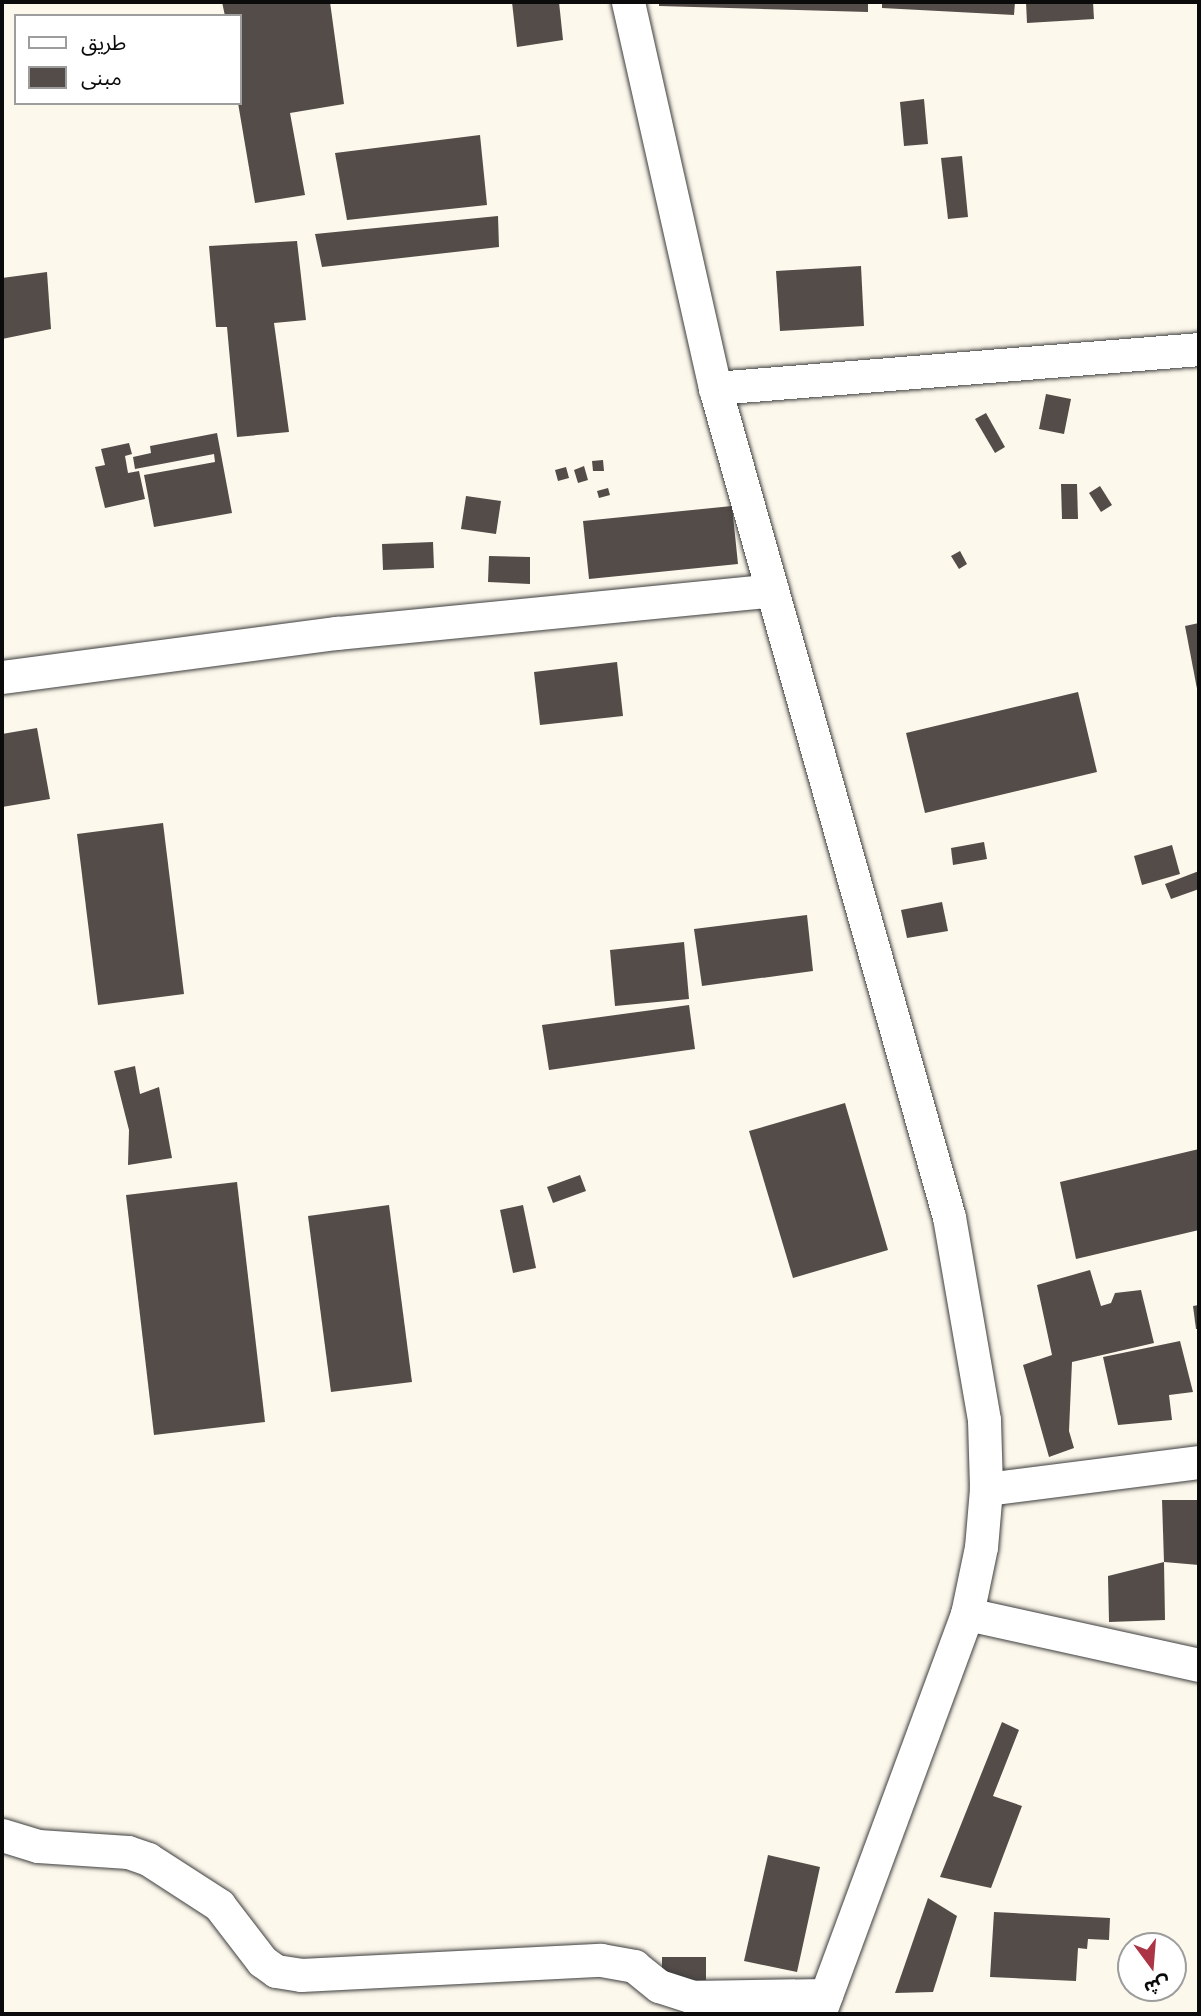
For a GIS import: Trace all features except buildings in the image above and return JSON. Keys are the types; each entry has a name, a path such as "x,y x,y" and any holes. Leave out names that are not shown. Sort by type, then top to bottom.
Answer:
{"street":[{"path":"2,1835 38,1846 128,1852 148,1859 219,1905 262,1961 276,1971 301,1975 601,1960 634,1966 666,1990 692,1997 822,2005 967,1614 981,1547 986,1489 977,1364 948,1217 715,388 628,2"},
{"path":"715,388 1199,349"},
{"path":"2,677 337,634 772,590"},
{"path":"986,1489 1199,1462"},
{"path":"967,1614 1199,1665"}]}
